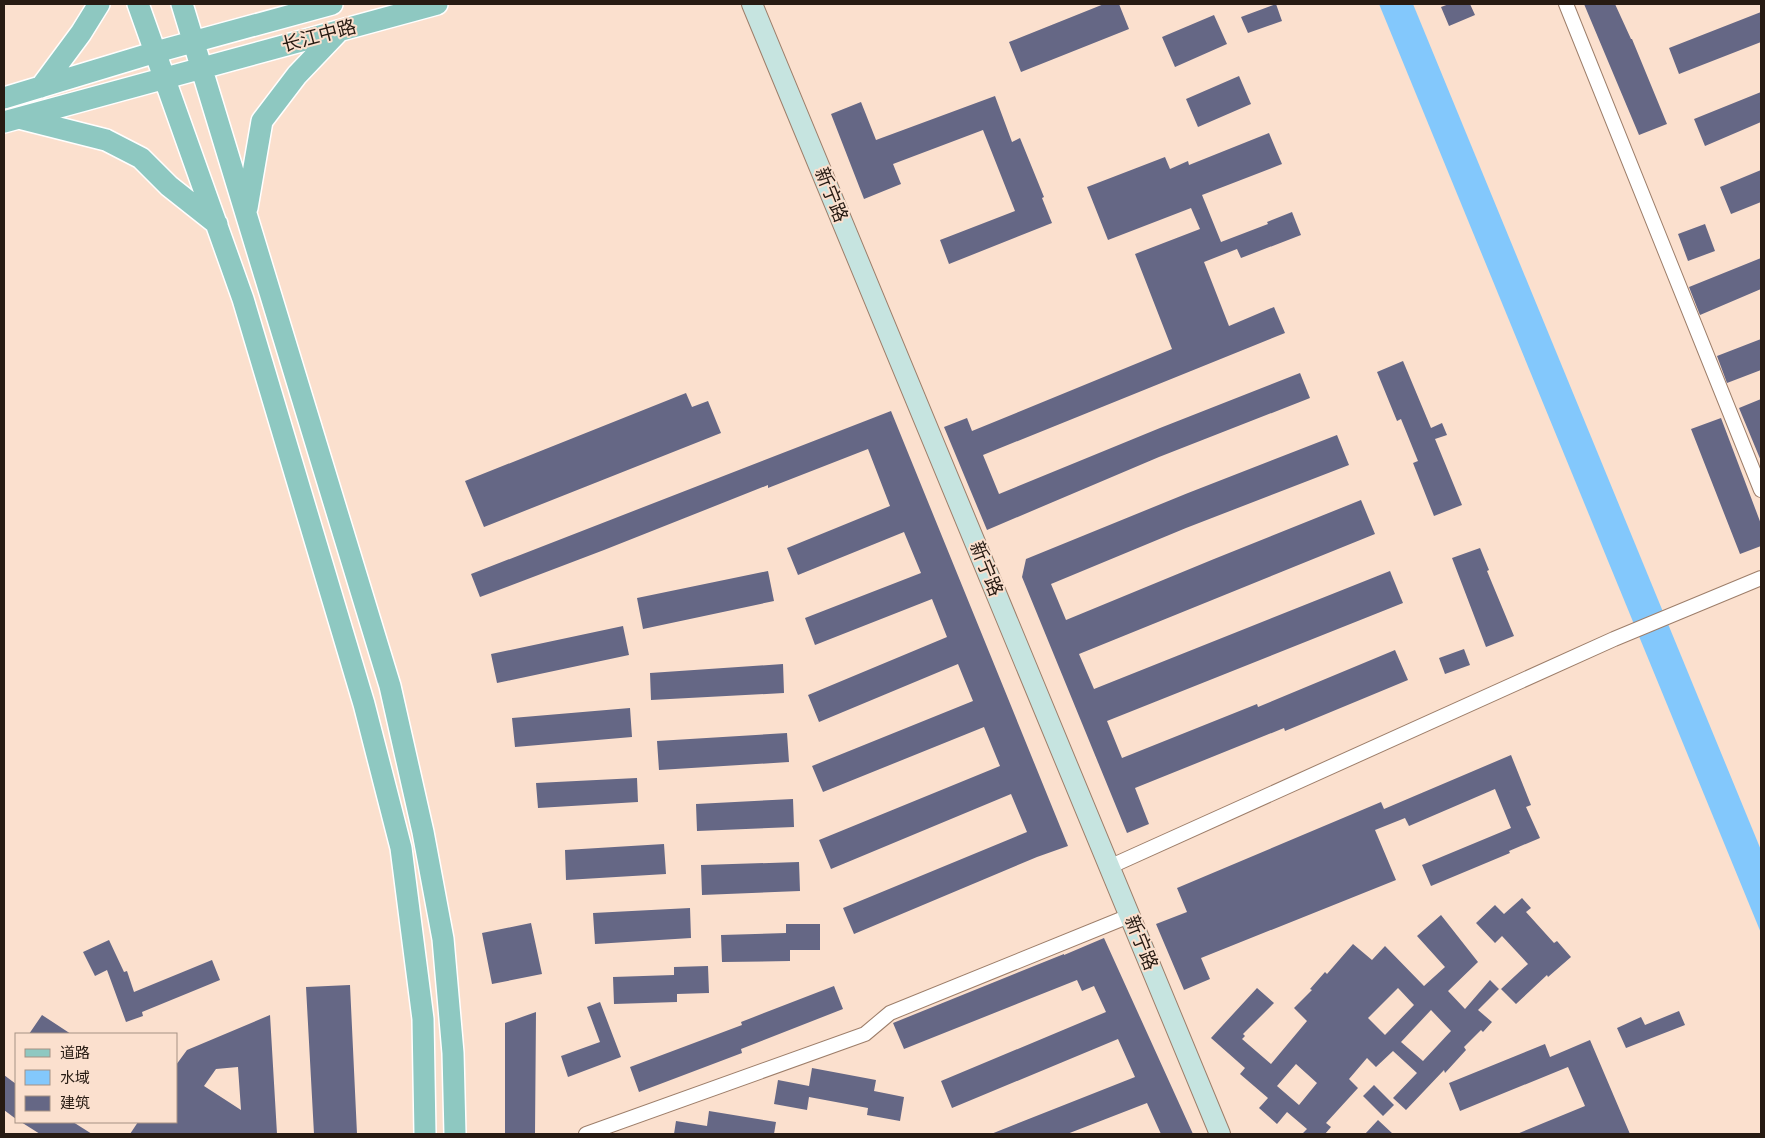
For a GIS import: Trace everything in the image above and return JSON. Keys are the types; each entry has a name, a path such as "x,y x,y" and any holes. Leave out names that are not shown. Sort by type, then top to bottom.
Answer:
{"main road":[{"path":"41,87 81,33 99,4"},
{"path":"138,4 244,299 364,704 401,848 423,1019 425,1134"},
{"path":"182,4 390,686 443,939 453,1053 455,1134"},
{"name":"长江中路","path":"4,98 325,4"},
{"name":"长江中路","path":"11,120 437,4"},
{"path":"246,214 262,121 297,75 339,30"},
{"path":"11,120 106,140 141,158 169,186 217,224"}],"street":[{"name":"新宁路","path":"752,4 1220,1134"},
{"path":"1566,4 1761,490"},
{"path":"1109,867 1614,639 1761,578"},
{"path":"586,1134 865,1034 890,1013 1129,916"}],"water":[{"path":"1379,4 1413,4 1761,850 1761,933"}],"building":[{"path":"1104,4 1119,4 1129,29 1021,72 1009,42"},
{"path":"1276,4 1282,21 1248,33 1241,17"},
{"path":"1449,4 1470,4 1475,15 1449,26 1441,7"},
{"path":"1584,4 1615,4 1632,39 1667,124 1639,135"},
{"path":"1761,12 1761,42 1679,74 1669,48"},
{"path":"1214,15 1227,44 1175,67 1162,37"},
{"path":"1239,76 1251,104 1198,127 1186,99"},
{"path":"1761,92 1761,122 1705,146 1694,119"},
{"path":"995,96 1012,142 1020,138 1044,197 1042,198 1052,223 949,264 940,240 1015,211 983,130 893,164 901,184 864,199 831,114 861,102 876,140"},
{"path":"1269,133 1282,164 1202,195 1221,242 1268,224 1267,222 1292,212 1301,235 1241,258 1237,249 1204,262 1229,326 1274,307 1285,333 983,455 999,494 1300,373 1310,398 1159,457 987,530 944,427 967,418 972,431 1172,349 1135,254 1200,229 1191,208 1108,240 1087,187 1165,157 1170,169 1188,161 1189,165"},
{"path":"1761,170 1761,202 1731,214 1720,187"},
{"path":"1705,224 1715,251 1688,261 1678,234"},
{"path":"1761,258 1761,289 1700,315 1689,287"},
{"path":"1761,339 1761,370 1727,383 1717,356"},
{"path":"1403,361 1431,428 1442,423 1447,435 1435,439 1462,505 1434,516 1413,463 1418,461 1401,419 1397,421 1377,372"},
{"path":"686,393 692,407 708,401 721,433 484,527 465,481"},
{"path":"1761,399 1761,461 1739,408"},
{"path":"891,411 1068,846 1037,857 854,934 843,908 1027,832 1011,794 831,869 819,840 1000,766 984,727 823,792 812,766 973,701 958,664 819,722 808,695 947,637 932,599 815,645 805,618 921,573 904,532 798,575 787,548 890,506 868,449 768,488 768,485 480,597 471,574"},
{"path":"1721,418 1761,524 1761,546 1740,554 1691,429"},
{"path":"1337,435 1349,465 1186,528 1051,584 1066,620 1361,500 1375,534 1079,654 1094,689 1390,571 1403,603 1107,721 1122,758 1257,704 1258,707 1395,650 1408,680 1285,731 1284,728 1135,788 1149,824 1127,833 1022,577 1026,559"},
{"path":"1480,548 1489,570 1487,571 1514,636 1486,647 1452,558"},
{"path":"768,571 774,601 643,629 637,598"},
{"path":"623,626 629,655 497,683 491,654"},
{"path":"1464,649 1470,665 1445,674 1439,658"},
{"path":"783,664 784,693 651,700 650,673"},
{"path":"630,708 632,737 515,747 512,718"},
{"path":"787,733 789,762 659,770 657,741"},
{"path":"1511,755 1531,805 1526,807 1540,838 1509,851 1510,853 1431,886 1422,865 1511,828 1495,789 1409,826 1405,818 1375,830 1396,880 1201,958 1210,979 1184,990 1156,924 1187,912 1177,888 1381,802 1384,809"},
{"path":"637,778 638,802 538,808 536,783"},
{"path":"793,799 794,827 697,831 696,804"},
{"path":"664,844 666,874 566,880 565,850"},
{"path":"799,862 800,891 702,895 701,865"},
{"path":"1522,898 1531,908 1526,912 1554,943 1557,941 1571,957 1548,977 1547,975 1516,1004 1501,989 1528,964 1502,936 1495,943 1476,923 1495,905 1504,914"},
{"path":"690,908 691,938 595,944 593,913"},
{"path":"1441,915 1478,962 1448,991 1465,1009 1490,980 1499,989 1478,1010 1492,1022 1464,1047 1466,1050 1445,1073 1444,1070 1406,1110 1393,1098 1417,1073 1393,1051 1376,1067 1367,1058 1349,1079 1358,1088 1326,1123 1331,1127 1325,1134 1302,1134 1307,1129 1287,1112 1277,1124 1259,1108 1268,1098 1240,1074 1245,1068 1211,1038 1257,988 1274,1003 1243,1034 1245,1036 1242,1039 1271,1064 1307,1021 1294,1008 1312,990 1310,989 1325,972 1327,974 1353,944 1372,960 1385,946 1424,986 1445,967 1417,936","holes":["1398,988 1414,1005 1385,1035 1368,1018","1431,1010 1451,1031 1423,1061 1401,1042","1296,1064 1317,1083 1299,1105 1277,1086"]},
{"path":"531,923 542,974 492,984 482,933"},
{"path":"786,924 820,924 820,950 790,950 790,961 722,962 721,935 786,933"},
{"path":"1104,938 1193,1134 1161,1134 1147,1103 1067,1134 991,1134 1135,1077 1118,1039 952,1108 941,1081 1106,1012 1094,986 1082,991 1077,980 904,1049 893,1023"},
{"path":"109,940 124,972 127,971 134,992 212,960 220,980 142,1012 143,1016 126,1022 107,970 95,976 83,952"},
{"path":"708,966 709,993 677,994 677,1002 614,1004 613,977 674,975 674,967"},
{"path":"350,985 357,1134 314,1134 306,987"},
{"path":"834,986 843,1009 741,1049 742,1053 639,1092 630,1067 742,1025 741,1022"},
{"path":"600,1002 621,1057 568,1077 561,1056 600,1042 587,1007"},
{"path":"1679,1011 1685,1025 1626,1048 1617,1028 1641,1017 1645,1025"},
{"path":"536,1012 535,1134 505,1134 505,1023"},
{"path":"42,1015 69,1033 30,1033"},
{"path":"270,1015 277,1134 130,1134 137,1123 178,1123 178,1062 187,1050","holes":["238,1067 241,1110 204,1086 216,1069"]},
{"path":"1590,1040 1630,1134 1517,1134 1585,1106 1568,1067 1460,1111 1449,1083 1545,1044 1550,1057"},
{"path":"812,1068 876,1080 874,1091 904,1097 900,1121 867,1115 868,1108 809,1097 807,1110 774,1104 778,1080 809,1086"},
{"path":"4,1075 15,1083 15,1118 4,1110"},
{"path":"1374,1085 1394,1105 1383,1116 1363,1096"},
{"path":"709,1111 776,1122 774,1134 674,1134 676,1121 707,1126"},
{"path":"1378,1120 1393,1134 1365,1134"},
{"path":"23,1123 75,1123 92,1134 40,1134"}]}
